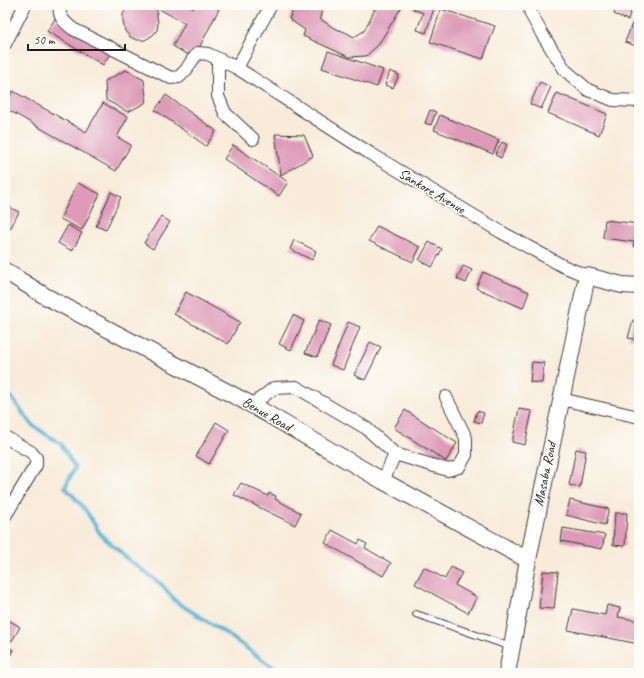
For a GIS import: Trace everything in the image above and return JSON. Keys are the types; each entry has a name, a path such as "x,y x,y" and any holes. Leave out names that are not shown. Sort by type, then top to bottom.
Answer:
{"street":[{"path":"5,44 25,5"},
{"name":"Sankore Avenue","path":"60,5 59,8 62,21 73,29 171,78 179,77 198,53 208,54 237,68 371,154 501,232 563,266 587,276 622,285 639,286"},
{"path":"237,68 271,5"},
{"path":"529,5 531,14 542,34 565,70 588,90 613,100 639,101"},
{"path":"218,59 218,96 225,113 253,139"},
{"name":"Benue Road","path":"5,271 45,296 252,405 383,481 528,560"},
{"name":"Masaba Road","path":"508,673 528,560 587,276"},
{"path":"252,405 274,388 296,387 366,428 395,454 448,470 459,467 466,456 466,438 446,397"},
{"path":"561,400 639,417"},
{"path":"5,437 31,452 36,458 36,465 5,516"},
{"path":"383,481 395,454"}],"lane":[{"path":"416,614 512,648"}],"building":[{"path":"134,5 187,5 193,9 196,5 221,5 197,52 186,54 173,46 185,23 157,8 157,30 153,35 145,40 137,40 130,37 125,31 123,14 128,7"},
{"path":"295,5 327,5 321,13 320,19 334,28 354,37 364,31 375,9 368,5 403,5 378,45 366,56 349,57 303,36 305,30 289,19"},
{"path":"414,5 425,5 434,8 426,33 417,30 423,13 413,9"},
{"path":"617,5 631,10 628,20 614,14"},
{"path":"441,9 495,26 483,59 430,42"},
{"path":"55,19 111,52 103,65 47,31"},
{"path":"632,24 639,27 639,47 625,42"},
{"path":"328,51 383,70 377,87 322,68"},
{"path":"126,70 144,80 146,97 145,103 128,112 106,100 105,81"},
{"path":"390,71 399,75 393,88 385,85"},
{"path":"540,82 551,87 541,109 530,104"},
{"path":"13,91 86,132 103,103 128,117 117,137 131,145 116,171 5,108 5,105"},
{"path":"557,93 607,114 599,135 548,113"},
{"path":"166,95 216,131 206,146 155,110"},
{"path":"430,110 436,112 431,125 425,123"},
{"path":"440,115 499,140 493,154 434,130"},
{"path":"275,134 304,135 313,156 281,175"},
{"path":"502,142 507,145 501,158 495,155"},
{"path":"233,145 288,182 279,196 224,159"},
{"path":"78,183 100,194 82,230 60,219"},
{"path":"111,192 121,197 106,230 96,226"},
{"path":"5,205 19,212 10,229 5,226"},
{"path":"161,216 170,222 153,249 144,243"},
{"path":"605,220 639,224 639,247 633,246 634,242 603,238"},
{"path":"68,225 82,233 72,251 58,243"},
{"path":"377,226 420,247 413,262 369,241"},
{"path":"294,240 316,251 312,260 290,249"},
{"path":"429,242 442,249 432,267 419,260"},
{"path":"463,266 472,270 466,283 457,279"},
{"path":"483,272 529,292 523,308 476,288"},
{"path":"186,292 240,322 228,344 174,314"},
{"path":"293,315 304,321 291,350 279,344"},
{"path":"319,320 331,325 317,357 305,353"},
{"path":"633,320 639,321 639,340 628,338"},
{"path":"348,322 360,327 343,370 331,365"},
{"path":"370,342 381,347 365,380 354,375"},
{"path":"532,362 544,363 542,383 530,382"},
{"path":"519,409 532,411 525,445 512,442"},
{"path":"405,410 457,443 446,461 394,428"},
{"path":"477,411 484,413 481,423 474,421"},
{"path":"216,422 229,430 209,464 196,456"},
{"path":"576,449 586,451 580,487 569,485"},
{"path":"241,483 268,496 269,493 276,496 275,499 301,513 295,525 234,495"},
{"path":"570,500 609,509 605,525 566,515"},
{"path":"615,513 627,513 625,546 613,545"},
{"path":"563,528 605,535 602,549 561,541"},
{"path":"332,530 358,544 360,540 367,544 365,548 391,563 383,576 325,543"},
{"path":"424,567 445,579 451,567 462,573 455,585 477,597 468,613 415,584"},
{"path":"543,571 558,572 554,609 539,608"},
{"path":"607,605 620,608 618,617 639,621 639,644 568,630 573,609 605,615"},
{"path":"5,618 20,627 12,641 5,637"},
{"path":"5,646 13,650 5,665"}],"waterway":[{"path":"5,389 32,425 61,444 75,468 65,487 85,509 101,535 129,560 161,584 175,601 227,634 281,673"}]}
